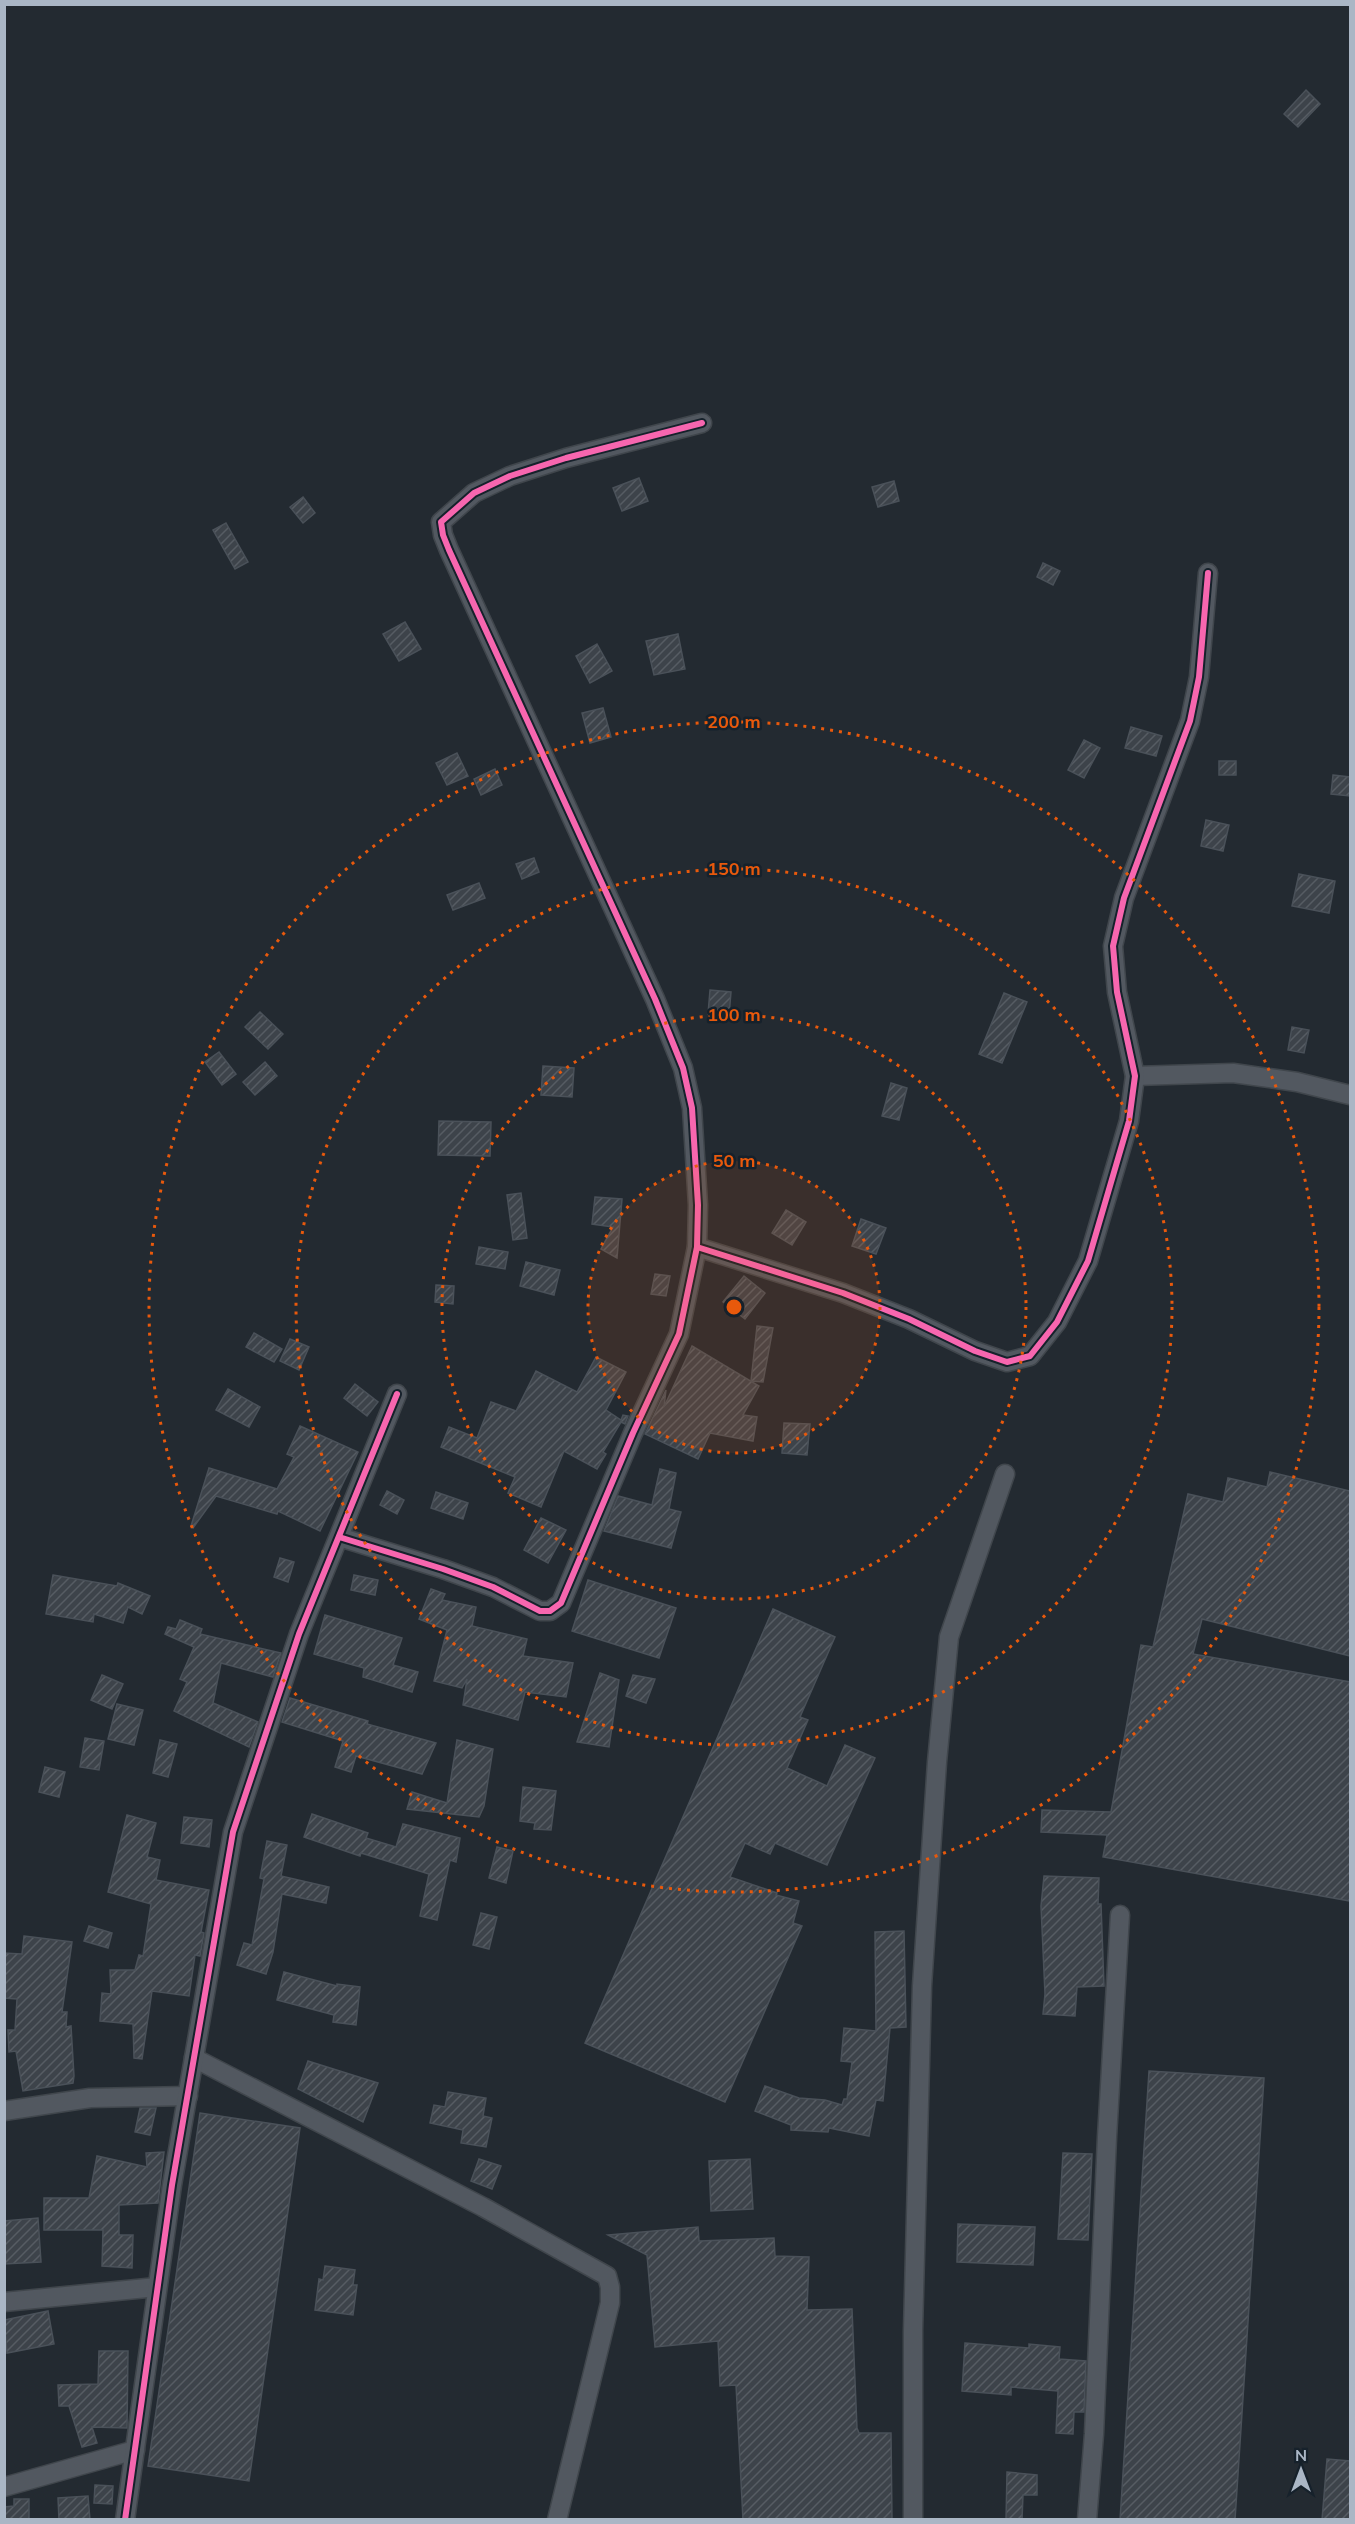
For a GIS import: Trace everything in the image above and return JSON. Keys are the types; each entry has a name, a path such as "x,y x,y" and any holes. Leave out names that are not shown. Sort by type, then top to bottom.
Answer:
{"street":[{"path":"339,1537 443,1569 493,1587 540,1611 550,1611 561,1603 633,1433 679,1334 697,1247 698,1205 692,1108 683,1068 650,988 449,550 441,522 474,493 510,476 566,458 702,423"},
{"path":"697,1247 843,1293 909,1319 975,1351 1007,1362 1030,1356 1057,1322 1088,1261 1129,1121 1135,1076 1118,992 1113,946 1124,898 1191,721 1199,677 1208,573"},
{"path":"1135,1076 1233,1073 1297,1082 1350,1095"},
{"path":"125,2520 172,2185 233,1832 299,1634 397,1394"},
{"path":"913,2520 913,2331 922,1986 937,1762 949,1637 1005,1474"},
{"path":"1086,2520 1094,2434 1107,2137 1120,1915"},
{"path":"194,2058 472,2202 607,2276 610,2303 563,2486 557,2520"},
{"path":"4,2111 90,2098 188,2096"},
{"path":"4,2302 157,2287"},
{"path":"4,2487 135,2450"}],"building":[{"path":"1306,90 1320,104 1298,127 1284,114"},
{"path":"639,478 648,501 622,511 613,488"},
{"path":"894,481 899,501 878,507 872,487"},
{"path":"303,497 315,513 303,523 290,507"},
{"path":"226,523 248,562 235,569 213,530"},
{"path":"1043,563 1060,571 1053,585 1037,577"},
{"path":"405,622 421,649 399,661 383,634"},
{"path":"678,634 685,669 654,675 646,641"},
{"path":"597,644 612,671 590,683 576,656"},
{"path":"603,708 611,737 590,743 582,713"},
{"path":"1131,727 1162,736 1156,756 1125,748"},
{"path":"1084,740 1100,748 1084,778 1068,770"},
{"path":"457,753 468,776 447,785 436,763"},
{"path":"1219,761 1236,761 1236,775 1219,775"},
{"path":"495,769 502,785 481,795 474,779"},
{"path":"1333,775 1350,777 1350,796 1331,794"},
{"path":"1206,820 1229,825 1223,851 1201,846"},
{"path":"534,858 539,872 522,879 516,864"},
{"path":"1299,874 1335,881 1329,913 1292,906"},
{"path":"479,883 485,898 453,910 447,895"},
{"path":"710,990 731,992 729,1016 708,1014"},
{"path":"1004,993 1027,1002 1002,1063 979,1054"},
{"path":"260,1012 283,1034 268,1049 245,1027"},
{"path":"1292,1027 1309,1030 1304,1053 1288,1050"},
{"path":"219,1052 236,1074 222,1085 205,1062"},
{"path":"265,1062 277,1076 255,1095 243,1082"},
{"path":"543,1066 574,1068 572,1097 541,1095"},
{"path":"891,1083 907,1088 899,1120 882,1116"},
{"path":"439,1121 491,1122 490,1156 438,1155"},
{"path":"521,1193 527,1238 513,1240 507,1195"},
{"path":"595,1197 622,1199 617,1258 601,1249 613,1227 592,1224"},
{"path":"786,1210 806,1222 792,1245 772,1233"},
{"path":"861,1219 886,1228 876,1254 852,1246"},
{"path":"479,1247 508,1252 505,1269 476,1264"},
{"path":"526,1262 560,1270 554,1295 520,1286"},
{"path":"655,1274 670,1276 666,1296 651,1294"},
{"path":"744,1276 765,1293 745,1319 723,1302"},
{"path":"436,1285 454,1286 453,1304 435,1302"},
{"path":"757,1326 773,1328 763,1382 751,1381"},
{"path":"254,1333 282,1349 274,1362 246,1347"},
{"path":"290,1339 309,1347 299,1370 280,1361"},
{"path":"692,1346 759,1386 743,1415 757,1417 753,1441 710,1433 698,1459 645,1434 666,1390 664,1407"},
{"path":"596,1357 626,1372 606,1410 621,1420 623,1415 628,1416 625,1424 621,1422 603,1452 606,1454 597,1469 564,1451 541,1507 508,1493 515,1477 441,1447 449,1427 477,1438 491,1402 516,1411 536,1371 577,1392"},
{"path":"355,1384 378,1402 367,1416 344,1398"},
{"path":"228,1389 260,1407 249,1427 216,1410"},
{"path":"784,1423 810,1424 807,1455 782,1453"},
{"path":"300,1426 358,1452 320,1531 278,1511 277,1514 216,1496 193,1528 191,1526 209,1468 277,1489 294,1457 287,1454"},
{"path":"660,1469 676,1473 669,1509 681,1512 671,1548 604,1531 618,1496 652,1505"},
{"path":"1270,1472 1350,1491 1350,1656 1202,1619 1193,1654 1350,1682 1350,1901 1103,1857 1107,1835 1041,1832 1042,1810 1111,1812 1141,1645 1153,1647 1188,1494 1223,1502 1228,1478 1267,1487"},
{"path":"387,1491 404,1500 397,1514 380,1505"},
{"path":"436,1492 468,1503 463,1519 431,1508"},
{"path":"541,1518 566,1530 548,1563 524,1550"},
{"path":"280,1558 294,1562 288,1582 274,1577"},
{"path":"53,1575 117,1586 118,1583 150,1596 142,1614 128,1607 123,1623 94,1614 93,1622 46,1614"},
{"path":"354,1575 378,1580 375,1595 351,1590"},
{"path":"588,1580 676,1608 659,1658 572,1631"},
{"path":"431,1589 445,1594 442,1600 476,1607 472,1626 527,1639 523,1656 573,1663 566,1697 525,1692 518,1720 463,1705 467,1679 462,1688 434,1681 447,1630 419,1619"},
{"path":"773,1609 835,1637 800,1717 808,1720 787,1768 827,1786 845,1745 875,1758 827,1865 775,1843 770,1854 745,1843 730,1877 777,1893 776,1895 799,1901 793,1923 802,1926 725,2102 585,2043"},
{"path":"325,1615 402,1638 393,1665 418,1672 412,1692 363,1677 364,1668 314,1654"},
{"path":"180,1620 202,1629 200,1634 281,1653 273,1677 221,1663 213,1703 258,1722 249,1747 174,1711 187,1682 180,1679 194,1647 165,1634 168,1627 176,1629"},
{"path":"600,1673 619,1680 609,1747 577,1742"},
{"path":"102,1675 123,1684 112,1709 91,1700"},
{"path":"633,1675 655,1679 646,1703 626,1696"},
{"path":"290,1698 368,1721 367,1724 436,1743 422,1774 356,1756 351,1772 335,1767 343,1741 282,1722"},
{"path":"117,1704 143,1710 134,1745 108,1739"},
{"path":"85,1738 104,1741 99,1770 80,1767"},
{"path":"160,1740 177,1744 168,1777 153,1773"},
{"path":"457,1740 493,1749 484,1806 479,1817 407,1809 412,1792 447,1803"},
{"path":"45,1767 65,1772 59,1797 39,1792"},
{"path":"523,1787 556,1791 551,1830 534,1829 535,1823 520,1821"},
{"path":"312,1814 368,1833 366,1838 396,1847 403,1824 460,1838 456,1862 450,1860 437,1920 420,1916 429,1874 361,1853 360,1856 304,1837"},
{"path":"127,1815 156,1823 147,1857 160,1860 156,1880 209,1890 201,1932 204,1933 200,1956 195,1955 189,1996 152,1991 142,2059 134,2058 133,2024 100,2021 102,1993 111,1994 110,1970 135,1970 139,1955 143,1956 151,1904 108,1892"},
{"path":"184,1817 212,1820 209,1847 181,1843"},
{"path":"267,1841 287,1845 281,1876 329,1887 326,1903 282,1894 273,1952 266,1974 237,1965 244,1943 252,1945 264,1879 260,1878"},
{"path":"497,1847 513,1851 506,1883 489,1878"},
{"path":"1044,1876 1099,1878 1098,1904 1101,1904 1104,1986 1077,1987 1075,2016 1043,2014 1045,1994 1041,1906"},
{"path":"481,1913 497,1917 489,1949 473,1945"},
{"path":"89,1926 112,1933 108,1948 84,1941"},
{"path":"904,1931 906,2027 890,2028 883,2101 876,2100 869,2136 829,2128 828,2132 791,2130 791,2125 755,2111 765,2086 799,2098 825,2100 842,2105 844,2099 847,2099 852,2062 841,2061 844,2028 876,2031 875,1932"},
{"path":"24,1936 72,1942 62,2012 67,2012 66,2027 71,2026 74,2076 73,2083 23,2091 16,2051 9,2052 8,2030 15,2030 17,1999 4,1998 4,1953 22,1954"},
{"path":"284,1972 337,1986 337,1984 360,1987 356,2025 333,2022 334,2015 277,2000"},
{"path":"308,2061 378,2083 363,2122 298,2089"},
{"path":"1149,2071 1264,2078 1235,2520 1120,2520"},
{"path":"448,2092 486,2098 483,2116 492,2118 486,2147 461,2143 463,2130 430,2123 434,2105 445,2107"},
{"path":"140,2108 156,2108 150,2135 135,2132"},
{"path":"200,2113 300,2128 249,2481 148,2466"},
{"path":"164,2152 158,2203 119,2205 119,2235 133,2235 132,2268 102,2266 103,2230 44,2230 44,2198 89,2198 97,2156 147,2167 146,2153"},
{"path":"1063,2153 1092,2154 1088,2240 1058,2239"},
{"path":"479,2159 501,2166 492,2189 471,2181"},
{"path":"750,2159 753,2209 711,2211 709,2161"},
{"path":"38,2218 41,2262 4,2264 4,2221"},
{"path":"958,2224 1035,2227 1033,2265 957,2262"},
{"path":"698,2227 699,2241 774,2238 775,2256 809,2257 807,2310 852,2309 857,2428 859,2433 891,2433 892,2520 743,2520 736,2385 720,2386 718,2341 655,2347 647,2255 608,2235"},
{"path":"325,2266 355,2270 353,2285 357,2285 353,2315 315,2310 319,2279 323,2280"},
{"path":"48,2311 54,2344 7,2353 4,2320"},
{"path":"965,2343 1029,2348 1029,2344 1060,2347 1059,2359 1086,2361 1084,2412 1074,2412 1073,2434 1056,2433 1058,2391 1011,2387 1011,2395 962,2391"},
{"path":"99,2351 128,2351 127,2428 92,2427 97,2443 82,2447 69,2406 59,2406 58,2385 98,2384"},
{"path":"1327,2459 1350,2461 1350,2520 1322,2520"},
{"path":"1007,2472 1037,2475 1037,2495 1023,2495 1022,2520 1006,2520"},
{"path":"95,2485 113,2486 112,2504 94,2503"},
{"path":"88,2496 90,2520 59,2520 58,2498"},
{"path":"14,2499 29,2499 29,2520 4,2520 4,2507 14,2506"}],"cycle path":[{"path":"339,1537 443,1569 493,1587 540,1611 550,1611 561,1603 633,1433 679,1334 697,1247 698,1205 692,1108 683,1068 655,999 449,550 441,522 474,493 510,476 566,458 702,423"},
{"path":"697,1247 843,1293 909,1319 975,1351 1007,1362 1030,1356 1057,1322 1088,1261 1129,1121 1135,1076 1117,992 1113,946 1124,898 1190,721 1199,677 1208,573"},
{"path":"125,2520 172,2185 233,1832 299,1634 397,1394"}]}
